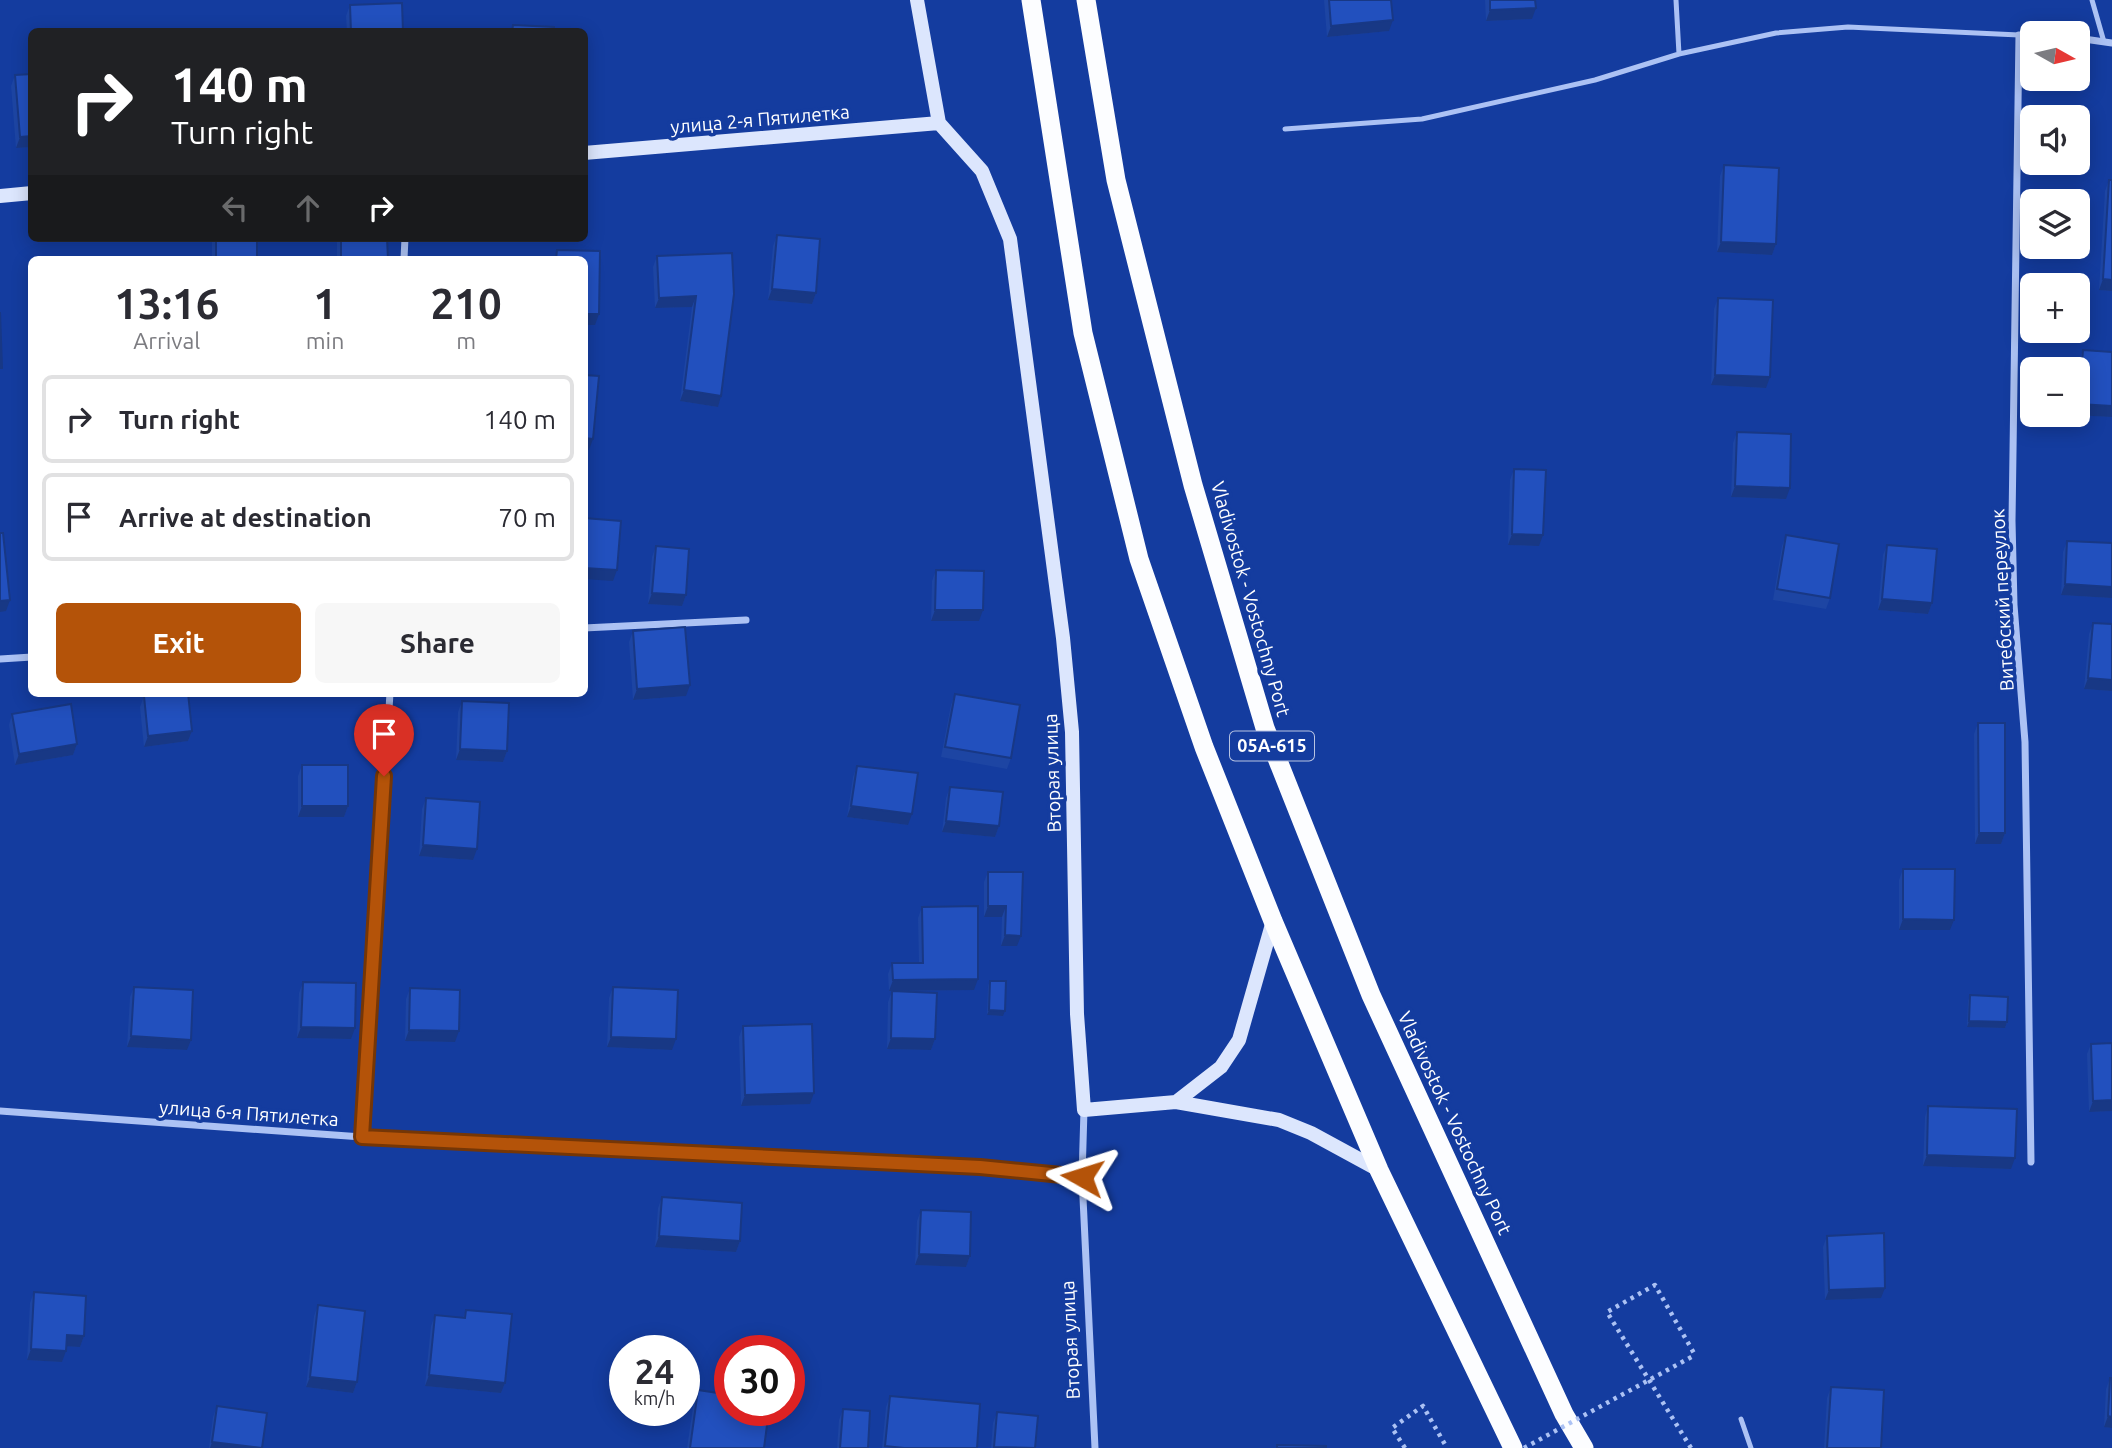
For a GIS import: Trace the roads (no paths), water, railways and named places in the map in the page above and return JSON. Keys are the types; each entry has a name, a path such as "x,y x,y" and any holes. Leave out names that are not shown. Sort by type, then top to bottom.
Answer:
{"highway":[{"name":"05А-615","path":"1031,0 1083,333 1139,559 1205,747 1273,921 1379,1170 1513,1448"},
{"name":"Vladivostok - Vostochny Port","path":"1086,0 1116,180 1193,485 1265,728 1371,995 1564,1414 1584,1448"}],"main road":[{"path":"917,0 939,123"},
{"name":"улица 2-я Пятилетка","path":"588,153 939,123"},
{"name":"Вторая улица","path":"939,123 982,171 1010,239 1063,638 1072,732 1077,1014 1084,1110"},
{"path":"0,196 28,193"},
{"path":"1176,1102 1221,1067 1239,1041 1273,921"},
{"path":"1084,1110 1176,1102 1279,1120 1311,1133 1379,1170"}],"street":[{"name":"Витебский переулок","path":"2019,35 2012,521 2014,606 2024,729 2031,1162"},
{"path":"2090,40 2108,43"},
{"path":"588,628 746,620"},
{"path":"0,659 28,657"},
{"path":"362,1137 390,697"},
{"name":"Вторая улица","path":"1084,1110 1082,1177 1095,1448"},
{"name":"улица 6-я Пятилетка","path":"0,1111 362,1137 980,1167 1082,1177"}],"lane":[{"path":"1676,0 1679,54"},
{"path":"2092,0 2108,43"},
{"path":"1285,129 1422,119 1595,80 1679,54 1776,33 1848,27 1923,33 2019,35"},
{"path":"1741,1419 1751,1448"}]}
